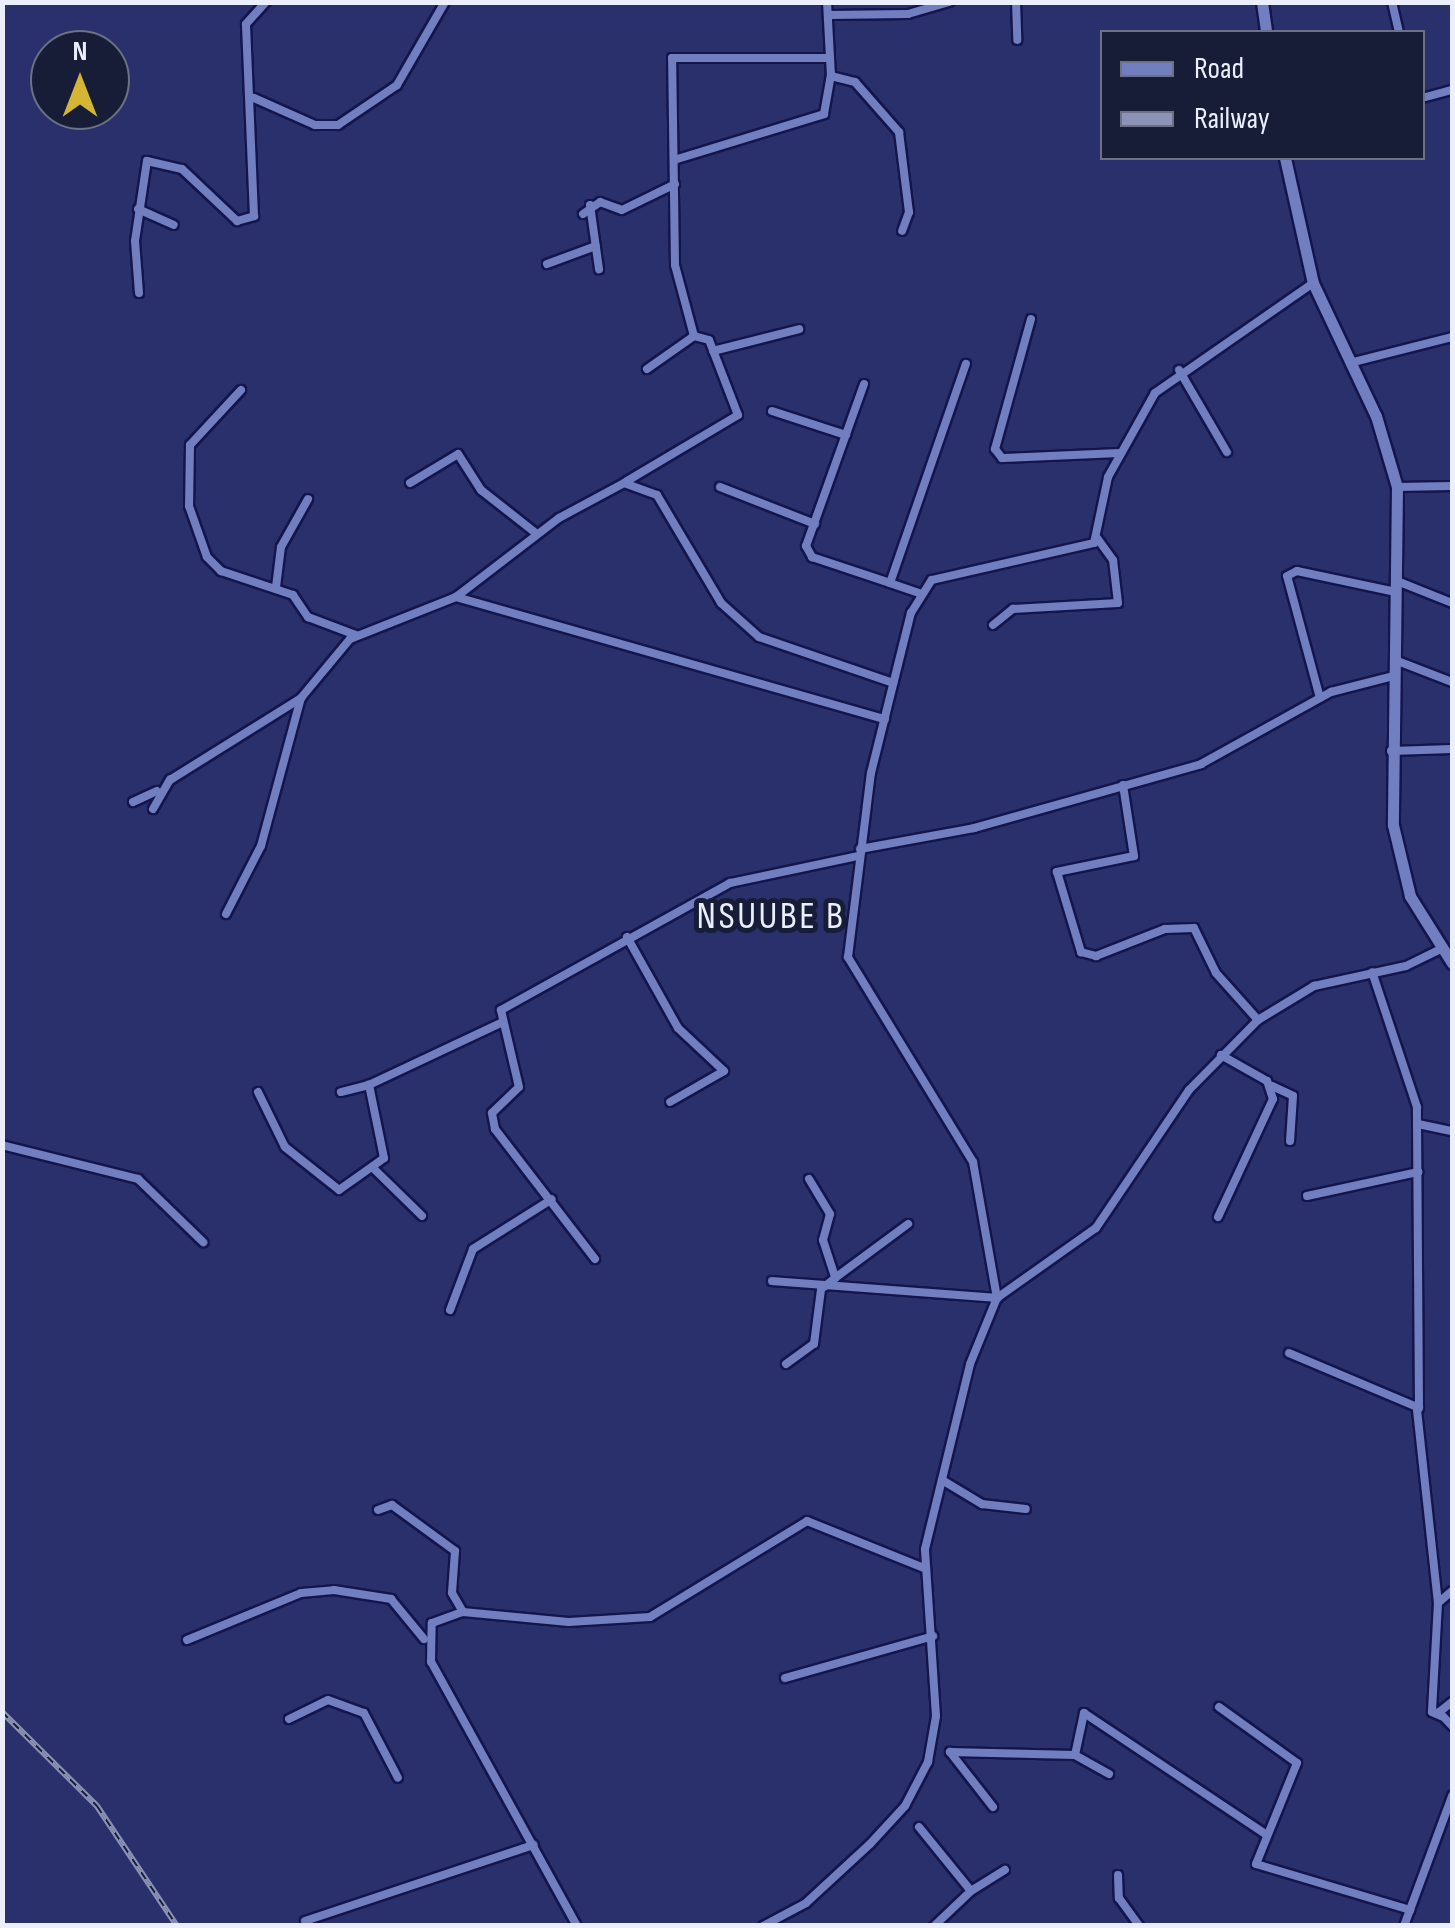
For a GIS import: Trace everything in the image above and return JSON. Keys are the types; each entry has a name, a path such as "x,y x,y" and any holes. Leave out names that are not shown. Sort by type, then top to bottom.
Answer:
{"street":[{"path":"139,293 140,170 153,159 182,170 237,221 250,221 254,98 246,24 266,2"},
{"path":"254,98 314,125 338,125 397,85 445,2"},
{"path":"674,160 819,118 831,76 827,2"},
{"path":"828,15 908,14 949,2"},
{"path":"1016,2 1018,40"},
{"path":"1262,2 1266,30"},
{"path":"1392,2 1399,30"},
{"path":"133,802 157,791 301,698 356,635 456,597 537,534 738,415 713,351 694,336 677,282 672,58 828,58"},
{"path":"831,76 855,82 900,132 909,212 902,231"},
{"path":"1425,97 1452,90"},
{"path":"1285,160 1313,283 1376,416 1397,487 1391,750 1403,874 1452,963"},
{"path":"590,205 622,210 675,184"},
{"path":"583,214 590,205"},
{"path":"590,205 599,268"},
{"path":"138,209 174,225"},
{"path":"547,264 596,246"},
{"path":"993,625 1013,609 1118,603 1112,560 1098,538 1103,491 1155,393 1180,370 1313,283"},
{"path":"1031,319 995,449 1002,458 1121,453"},
{"path":"713,351 800,329"},
{"path":"647,369 694,336"},
{"path":"1350,363 1452,337"},
{"path":"890,583 966,364"},
{"path":"1180,370 1227,452"},
{"path":"864,384 806,546 812,558 919,594"},
{"path":"242,390 190,446 189,506 216,567 276,587 302,603 308,616 356,635"},
{"path":"772,411 846,435"},
{"path":"410,484 458,454 481,490 537,534"},
{"path":"624,484 657,496 721,603 758,637 894,683"},
{"path":"1397,487 1452,486"},
{"path":"720,487 815,524"},
{"path":"276,587 282,546 308,499"},
{"path":"997,1298 978,1222 973,1162 848,957 859,852 885,719 919,594 944,576 1063,554 1098,538"},
{"path":"1320,698 1287,576 1297,570 1397,586 1452,603"},
{"path":"456,597 885,719"},
{"path":"1395,660 1452,682"},
{"path":"595,1259 492,1120 519,1087 501,1023 503,1008 627,937 740,880 974,828 1219,758 1320,698 1394,676"},
{"path":"226,914 261,846 301,698"},
{"path":"1391,750 1452,749"},
{"path":"1123,786 1134,856 1056,872 1082,952 1096,956 1165,929 1194,928 1216,973 1258,1020"},
{"path":"154,809 157,791"},
{"path":"627,937 678,1028 724,1069 721,1078 670,1102"},
{"path":"764,1926 806,1903 870,1844 904,1806 934,1738 933,1636 924,1568 970,1364 997,1298 1096,1228 1220,1055 1258,1020 1304,990 1441,949"},
{"path":"1372,972 1416,1098 1417,1410 1438,1603 1430,1653 1432,1712 1452,1726"},
{"path":"341,1092 368,1085 501,1023"},
{"path":"1220,1055 1293,1096 1290,1141"},
{"path":"258,1092 285,1147 340,1190 384,1158 368,1085"},
{"path":"1218,1217 1271,1106 1272,1086"},
{"path":"1418,1124 1452,1130"},
{"path":"2,1144 138,1179 203,1242"},
{"path":"372,1167 422,1216"},
{"path":"1307,1196 1418,1172"},
{"path":"809,1179 830,1214 822,1240 835,1278"},
{"path":"450,1310 473,1249 552,1199"},
{"path":"786,1364 814,1344 821,1289 908,1224"},
{"path":"772,1281 821,1289 997,1298"},
{"path":"1289,1352 1417,1410"},
{"path":"942,1480 982,1504 1026,1509"},
{"path":"378,1510 392,1505 455,1551 452,1593 463,1612"},
{"path":"426,1643 432,1623 463,1612 569,1622 650,1617 806,1521 924,1568"},
{"path":"187,1640 302,1593 334,1590 391,1599 426,1643 577,1926"},
{"path":"1438,1603 1452,1591"},
{"path":"785,1678 933,1636"},
{"path":"289,1719 328,1700 364,1713 398,1778"},
{"path":"1441,1716 1452,1702"},
{"path":"1219,1706 1296,1764 1253,1856 1260,1867 1410,1910"},
{"path":"1075,1755 1084,1713 1264,1833"},
{"path":"934,1738 950,1752 993,1807"},
{"path":"950,1752 1075,1755 1108,1774"},
{"path":"1404,1926 1452,1796"},
{"path":"919,1827 971,1891"},
{"path":"305,1920 534,1845"},
{"path":"934,1926 971,1891 1005,1870"},
{"path":"1118,1875 1119,1898 1139,1926"}],"railway":[{"path":"2,1712 97,1806 177,1926"}],"district":[{"name":"NSUUBE B","path":"771,917"}]}
